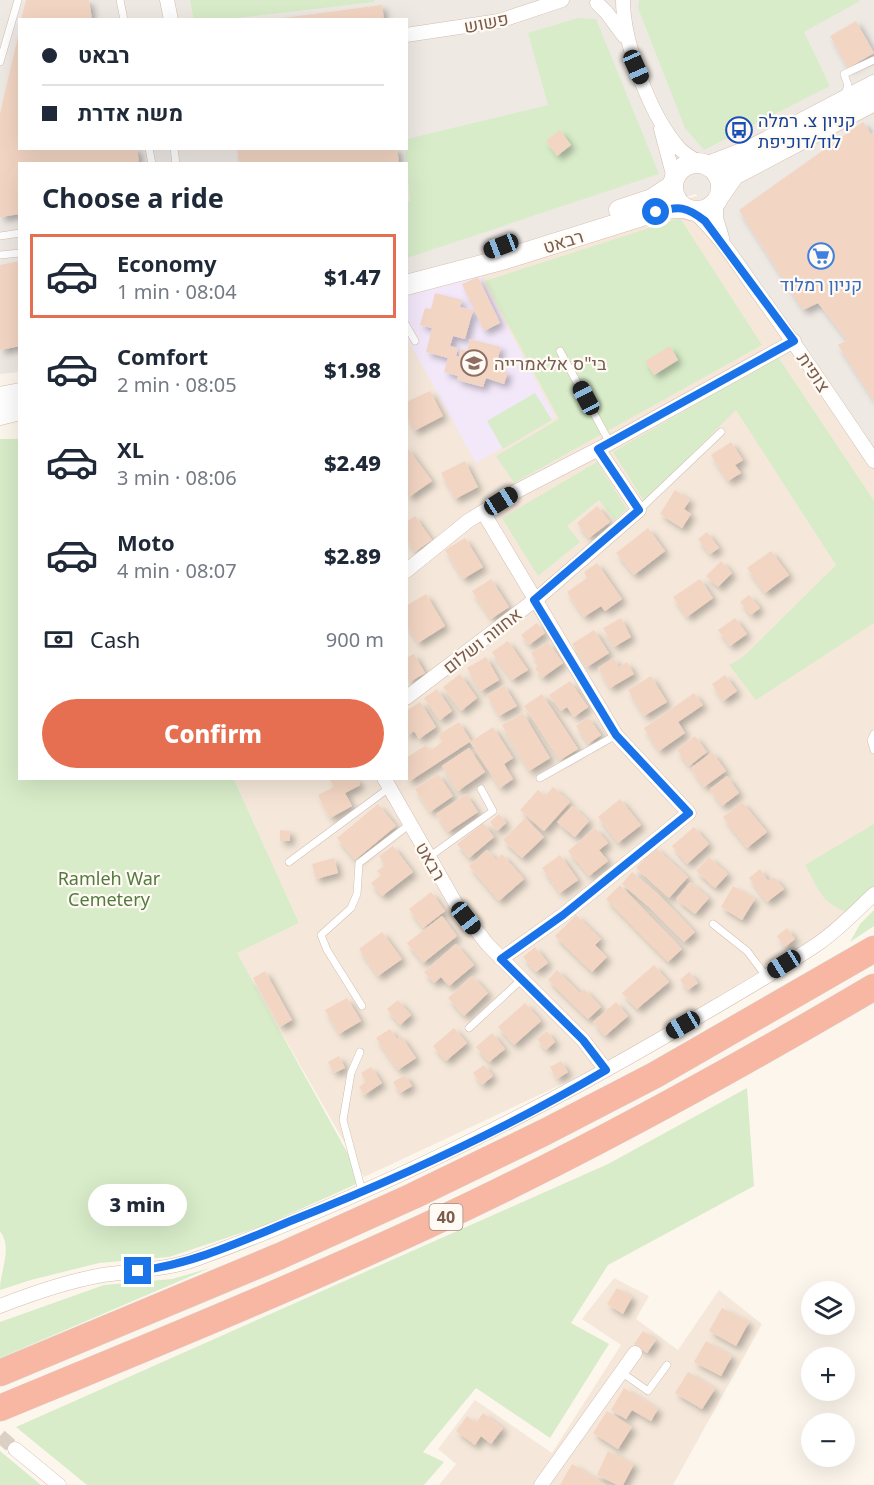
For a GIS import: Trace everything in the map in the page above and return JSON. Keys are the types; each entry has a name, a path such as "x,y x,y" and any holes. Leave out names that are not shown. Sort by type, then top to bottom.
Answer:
{"highway":[{"name":"40","path":"0,1373 280,1256 525,1142 655,1075 874,949"},
{"name":"40","path":"0,1408 293,1286 428,1226 660,1109 874,987"}],"street":[{"path":"167,0 171,18"},
{"name":"פשוש","path":"408,35 498,21 562,0"},
{"path":"594,2 609,4 615,0"},
{"path":"623,0 628,42 636,67 658,116 679,148 718,175 721,189 718,199"},
{"path":"594,2 612,19 628,42"},
{"path":"674,182 682,168 694,163 704,165 752,149 874,85"},
{"path":"658,116 676,198 689,209 705,210 718,199 734,175 874,101"},
{"name":"רבאט","path":"408,282 501,246 652,199 674,182"},
{"name":"צופית","path":"718,199 716,218 721,236 732,256"},
{"name":"רבאט","path":"408,283 516,256 656,212 672,208 689,209"},
{"name":"צופית","path":"689,209 705,221 732,256 794,341 874,460"},
{"path":"408,569 468,521 513,493 604,446 794,341"},
{"path":"0,397 18,393"},
{"path":"0,415 18,410"},
{"path":"604,446 639,510"},
{"name":"אחווה ושלום","path":"408,696 534,600 639,510"},
{"path":"483,512 616,735 689,813 563,915 501,959"},
{"name":"רבאט","path":"387,783 456,904 501,959 583,1040 606,1070"},
{"path":"0,1306 25,1296 100,1276 165,1268 197,1259 362,1191 473,1140 606,1070 766,976 820,942 874,894"},
{"path":"541,1485 635,1353"},
{"path":"15,1449 59,1485"}],"lane":[{"path":"0,62 18,0"},
{"path":"120,0 124,18"},
{"path":"840,103 848,85 844,74 874,60"},
{"path":"0,236 18,233"},
{"path":"0,255 18,253"},
{"path":"408,329 415,341"},
{"path":"560,351 604,446"},
{"path":"639,510 721,432"},
{"path":"874,734 871,740 874,750"},
{"path":"540,778 616,735"},
{"path":"289,862 387,783"},
{"path":"429,857 494,810 480,789"},
{"path":"362,1006 327,950 321,935 351,908 357,894 359,863 410,824"},
{"path":"713,924 747,951 766,976"},
{"path":"469,1028 521,980"},
{"path":"360,1052 351,1073 343,1120 362,1191"},
{"path":"621,1372 648,1391 667,1365"}],"shaded area":[{"path":"0,0 874,0 874,458 696,194 408,275 408,162 18,162 18,372 0,374"},
{"path":"702,194 874,449 874,891 823,933 616,1059 364,1177 236,953 299,923 234,780 408,780 408,292"},
{"path":"479,273 555,417 476,463 408,340 408,294"},
{"path":"614,1278 649,1296 636,1319 678,1350 719,1290 762,1324 673,1485 439,1485 456,1464 438,1449 475,1400 552,1453 621,1345 582,1319"}],"green space":[{"path":"190,0 374,0 375,2 236,18 194,18"},
{"path":"639,0 860,1 804,32 830,86 704,150 685,128 638,8"},
{"path":"578,18 596,19 659,174 408,258 408,202 410,201 405,150 408,150 408,139 548,105 528,33"},
{"path":"680,218 762,345 514,483 496,456 559,419 485,281"},
{"path":"778,357 874,501 874,623 756,700 729,665 743,657 836,565 736,410 644,501 613,452"},
{"path":"535,393 552,420 503,449 487,421"},
{"name":"Ramleh War Cemetery","path":"0,439 18,439 18,780 234,780 299,923 237,953 363,1181 265,1225 169,1257 99,1263 0,1290 6,1252 4,1238 0,1231"},
{"path":"597,462 627,509 615,520 599,500 567,526 580,542 538,576 502,518"},
{"path":"874,824 874,893 850,913 832,905 822,895 805,865"},
{"path":"874,910 874,926 850,942 860,924"},
{"path":"747,1088 754,1186 608,1265 571,1323 609,1344 550,1438 476,1388 423,1452 444,1462 424,1485 87,1485 16,1427 608,1164"},
{"path":"210,1268 0,1358 0,1322 104,1285 172,1279"},
{"path":"0,1451 41,1485 0,1485"}],"building":[{"path":"26,0 89,0 92,18 22,18"},
{"path":"382,5 384,18 283,18"},
{"path":"856,21 874,53 848,68 830,36"},
{"path":"18,36 18,150 137,150 139,162 18,162 18,214 0,217 0,114"},
{"name":"קניון רמלוד","path":"863,122 871,134 874,132 874,401 838,345 847,340 818,303 803,310 739,210"},
{"path":"560,130 571,145 557,156 546,141"},
{"path":"237,150 397,150 399,162 239,162"},
{"path":"18,261 18,346 0,350 0,265"},
{"path":"478,277 500,323 484,331 462,284"},
{"path":"435,293 462,300 460,307 473,310 465,339 453,336 450,346 458,348 456,356 459,356 461,349 467,351 470,339 501,347 495,368 508,372 504,384 486,378 483,387 457,380 458,376 444,372 448,358 426,352 432,328 420,325 425,308 431,309"},
{"path":"670,346 678,360 654,375 645,361"},
{"path":"430,391 443,416 414,431 408,419 408,401"},
{"path":"731,442 743,460 735,465 741,473 728,481 711,455"},
{"path":"408,449 432,481 408,496"},
{"path":"465,461 478,487 455,499 441,473"},
{"path":"675,490 690,500 684,509 691,514 682,528 660,514"},
{"path":"597,506 610,522 589,538 577,523"},
{"path":"415,516 432,540 415,552 408,542 408,521"},
{"path":"648,528 665,551 634,575 616,553"},
{"path":"707,532 719,548 710,554 698,539"},
{"path":"465,538 483,567 463,579 445,550"},
{"path":"771,551 789,575 765,593 747,568"},
{"path":"721,561 732,573 718,587 706,576"},
{"path":"597,563 622,599 605,611 601,606 584,617 567,592 587,578 584,572"},
{"path":"491,579 509,607 491,619 472,591"},
{"path":"700,579 713,598 687,617 673,597"},
{"path":"426,594 445,626 418,643 408,627 408,605"},
{"path":"749,595 760,608 751,615 740,602"},
{"path":"621,618 631,637 614,647 603,628"},
{"path":"735,618 747,634 730,646 718,630"},
{"path":"537,623 545,633 529,645 521,635"},
{"path":"594,630 609,653 587,667 572,644"},
{"path":"508,641 528,670 512,680 492,652"},
{"path":"548,642 563,663 542,678 535,668 539,665 531,653"},
{"path":"414,654 425,673 410,682 408,678 408,657"},
{"path":"486,657 499,680 481,691 467,668"},
{"path":"614,658 619,667 627,662 634,674 610,688 598,668"},
{"path":"460,674 477,698 461,711 443,687"},
{"path":"725,675 737,691 723,701 712,684"},
{"path":"651,676 667,702 644,716 628,690"},
{"path":"570,681 588,707 574,717 567,707 561,711 549,695"},
{"path":"504,685 517,706 499,716 487,695"},
{"path":"437,689 452,711 440,720 424,698"},
{"path":"694,693 703,705 678,722 685,733 659,751 644,728"},
{"path":"542,694 578,749 560,760 524,706"},
{"path":"420,702 436,727 419,739 414,731 408,735 408,710"},
{"path":"523,713 550,758 529,771 502,725"},
{"path":"588,717 601,735 588,744 576,726"},
{"path":"459,722 471,741 410,781 408,757 426,745 430,751 442,742 438,735"},
{"path":"493,727 513,758 504,764 513,779 500,788 470,742"},
{"path":"695,736 707,752 689,766 677,750"},
{"path":"469,748 485,772 458,791 442,766"},
{"path":"712,752 726,771 704,787 691,768"},
{"path":"438,774 453,796 430,812 415,789"},
{"path":"727,776 739,793 722,806 710,789"},
{"path":"330,780 358,780 360,785 345,793 352,806 330,818 318,795 334,787"},
{"path":"553,787 570,802 544,831 520,810 538,790 545,796"},
{"path":"466,794 478,812 448,832 436,814"},
{"path":"620,799 641,825 618,843 598,817"},
{"path":"742,802 767,832 747,848 723,817"},
{"path":"378,804 396,826 355,860 337,838"},
{"path":"572,806 589,821 575,837 557,822"},
{"path":"499,814 506,823 497,831 490,822"},
{"path":"525,818 544,837 522,858 503,840"},
{"path":"483,823 494,837 469,858 457,844"},
{"path":"694,827 709,844 687,864 672,846"},
{"path":"595,828 608,843 599,850 608,861 589,876 568,851"},
{"path":"280,830 290,831 290,841 280,841"},
{"path":"393,846 413,872 382,896 371,883 381,875 377,871 385,865 379,856"},
{"path":"655,847 688,877 669,898 636,868"},
{"path":"487,850 496,860 502,854 524,879 499,901 469,866"},
{"path":"560,855 578,880 560,893 542,868"},
{"path":"709,857 728,874 715,888 696,871"},
{"path":"334,858 338,873 316,879 312,864"},
{"path":"760,869 768,881 774,877 784,889 767,902 749,878"},
{"path":"632,872 659,895 695,932 684,942 622,884"},
{"path":"690,882 709,898 695,914 676,899"},
{"path":"620,885 682,949 668,962 606,899"},
{"path":"733,886 755,899 742,920 721,907"},
{"path":"431,892 445,911 423,928 409,909"},
{"path":"576,915 601,939 595,945 607,957 592,972 555,936"},
{"path":"442,916 457,936 423,963 407,943"},
{"path":"787,928 795,939 785,947 777,936"},
{"path":"382,932 402,959 378,976 359,949"},
{"path":"456,944 474,965 449,986 441,977 434,983 424,972"},
{"path":"535,947 548,963 536,972 523,957"},
{"path":"654,965 669,982 637,1009 622,993"},
{"path":"557,970 580,993 584,989 601,1007 588,1019 548,980"},
{"path":"265,971 292,1020 280,1027 253,978"},
{"path":"689,972 698,983 688,990 680,980"},
{"path":"472,976 488,993 464,1016 448,998"},
{"path":"347,998 361,1021 339,1034 325,1010"},
{"path":"398,1000 411,1015 400,1025 387,1009"},
{"path":"616,1002 628,1016 605,1036 593,1022"},
{"path":"525,1003 541,1021 514,1045 498,1027"},
{"path":"454,1028 467,1043 446,1061 433,1046"},
{"path":"390,1029 397,1039 401,1036 416,1058 398,1070 376,1038"},
{"path":"547,1031 555,1042 546,1050 537,1039"},
{"path":"492,1033 505,1049 489,1062 476,1047"},
{"path":"339,1056 345,1068 334,1073 328,1062"},
{"path":"561,1061 568,1072 557,1079 550,1067"},
{"path":"484,1065 493,1076 482,1085 473,1073"},
{"path":"371,1067 382,1083 364,1095 359,1087 366,1082 361,1073"},
{"path":"405,1075 412,1086 400,1093 393,1082"},
{"path":"617,1288 632,1297 623,1314 607,1304"},
{"path":"722,1308 749,1322 736,1346 709,1331"},
{"path":"643,1331 656,1340 647,1353 634,1344"},
{"path":"706,1341 732,1356 721,1376 694,1362"},
{"path":"688,1372 715,1389 702,1409 675,1393"},
{"path":"624,1388 658,1409 651,1421 632,1410 626,1419 611,1410"},
{"path":"607,1411 632,1427 618,1449 593,1433"},
{"path":"483,1413 503,1428 491,1444 481,1436 475,1445 456,1431 467,1416 476,1423"},
{"path":"608,1451 634,1464 623,1485 617,1485 597,1475"},
{"path":"572,1464 606,1485 560,1485"}],"tunnel":[{"path":"0,1436 15,1449"}],"place":[{"name":"קניון צ. רמלה לוד/דוכיפת","path":"739,130"},
{"name":"קניון רמלוד","path":"821,256"},
{"name":"בי\"ס אלאמרייה","path":"474,363"}],"route":[{"path":"138,1271 165,1268 197,1259 348,1198 473,1140 606,1070 583,1040 501,959 607,882 689,813 616,735 534,600 639,510 598,449 794,341 705,221 693,211 685,208 656,212"}]}
